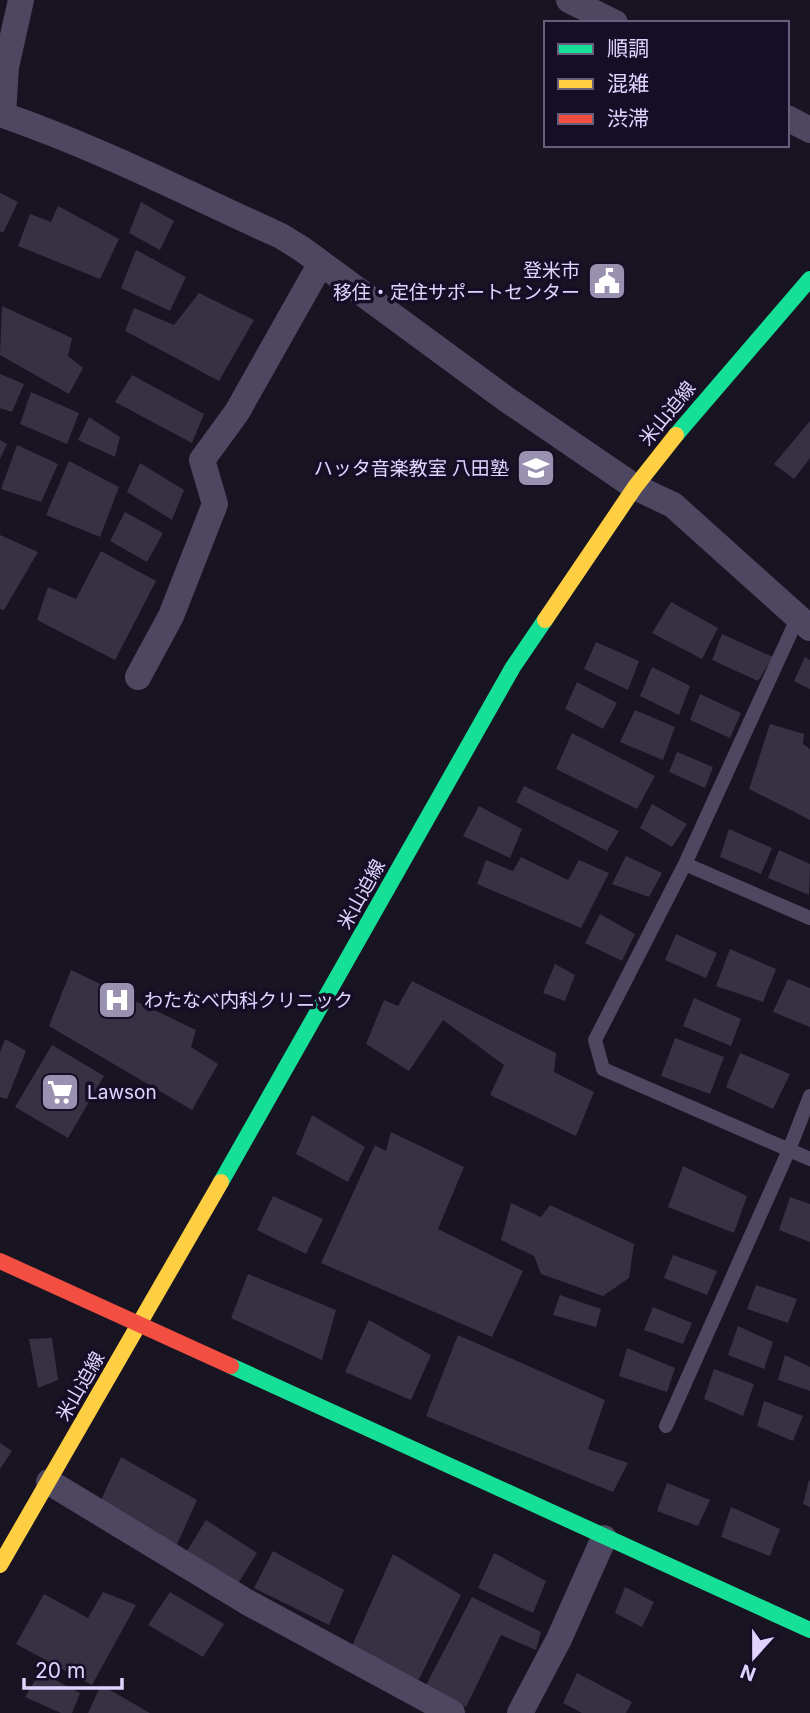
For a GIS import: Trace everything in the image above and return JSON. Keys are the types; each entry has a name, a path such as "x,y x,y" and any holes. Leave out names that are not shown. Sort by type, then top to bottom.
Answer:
{"main road":[{"name":"米山迫線","path":"0,1565 141,1324 471,738 534,635 635,487 705,398 810,279"},
{"path":"0,1261 810,1630"}],"street":[{"path":"21,0 6,67 1,114 63,136 281,236 495,391 635,487 673,505 803,624"},
{"path":"569,0 616,14"},
{"path":"789,119 810,130"},
{"path":"138,677 172,616 215,504 202,460 237,412 321,263"},
{"path":"49,1482 247,1602 452,1713"},
{"path":"520,1713 559,1639 604,1538"}],"lane":[{"path":"803,624 595,1040 603,1069 810,1159"},
{"path":"685,864 810,918"},
{"path":"666,1426 789,1150 810,1096"}],"building":[{"path":"0,193 18,202 3,233 0,231"},
{"path":"141,202 174,221 160,250 129,233"},
{"path":"58,206 119,239 100,279 18,246 30,214 51,222"},
{"path":"136,250 186,277 170,311 121,288"},
{"path":"199,293 254,320 219,381 125,331 134,308 174,325"},
{"path":"2,306 72,338 68,356 83,368 69,394 0,355"},
{"path":"0,374 24,384 12,412 0,408"},
{"path":"132,375 204,414 192,443 115,402"},
{"path":"31,392 79,413 67,444 20,424"},
{"path":"89,417 120,437 115,457 78,440"},
{"path":"810,421 810,458 794,479 774,464"},
{"path":"0,440 7,444 0,459"},
{"path":"17,445 58,464 41,502 1,489"},
{"path":"69,461 119,487 100,537 46,515"},
{"path":"140,463 184,490 172,520 127,492"},
{"path":"125,512 163,533 147,562 110,541"},
{"path":"0,535 38,552 4,610 0,609"},
{"path":"101,551 156,581 115,660 37,620 48,587 76,599"},
{"path":"671,602 718,628 702,659 652,633"},
{"path":"722,634 773,657 758,681 712,660"},
{"path":"596,642 639,661 628,690 584,669"},
{"path":"805,657 810,660 810,689 794,681"},
{"path":"652,667 690,686 679,715 640,696"},
{"path":"577,682 617,703 603,729 565,709"},
{"path":"700,694 741,713 730,738 690,720"},
{"path":"635,710 675,727 663,760 620,742"},
{"path":"770,724 804,734 803,744 810,749 810,820 749,789"},
{"path":"572,733 655,776 637,809 556,769"},
{"path":"677,752 713,767 705,788 669,772"},
{"path":"524,786 619,831 607,851 516,802"},
{"path":"652,804 687,824 672,847 640,828"},
{"path":"479,806 522,829 510,858 463,836"},
{"path":"729,829 772,848 761,874 720,857"},
{"path":"779,850 810,864 809,895 768,878"},
{"path":"626,856 662,873 649,897 612,884"},
{"path":"521,857 568,880 579,860 609,873 581,928 477,884 486,860 513,871"},
{"path":"600,914 635,934 622,961 585,943"},
{"path":"676,934 717,953 706,978 665,960"},
{"path":"730,949 776,969 763,1002 716,986"},
{"path":"555,964 575,975 565,1001 543,993"},
{"path":"71,970 196,1030 191,1047 218,1064 192,1110 49,1026"},
{"path":"788,979 810,988 810,1027 773,1012"},
{"path":"412,981 556,1053 554,1072 594,1092 576,1136 490,1095 504,1065 443,1020 409,1071 366,1044 384,1000 398,1006"},
{"path":"694,998 741,1019 731,1046 683,1026"},
{"path":"675,1038 724,1057 710,1094 661,1076"},
{"path":"5,1039 26,1051 7,1099 0,1097 0,1052"},
{"name":"Lawson","path":"52,1045 104,1076 68,1138 15,1107"},
{"path":"740,1053 790,1074 773,1109 726,1087"},
{"path":"312,1115 365,1147 348,1182 296,1154"},
{"path":"391,1132 464,1167 438,1229 523,1271 492,1337 321,1263 375,1145 386,1151"},
{"path":"683,1166 747,1196 734,1233 668,1207"},
{"path":"273,1196 323,1219 306,1254 257,1230"},
{"path":"790,1197 810,1204 810,1242 779,1230"},
{"path":"511,1203 541,1217 550,1205 634,1244 629,1278 603,1296 541,1274 534,1256 501,1240"},
{"path":"673,1255 717,1271 707,1295 664,1278"},
{"path":"248,1274 336,1310 322,1360 231,1318"},
{"path":"756,1285 797,1299 788,1323 747,1309"},
{"path":"560,1295 601,1309 596,1327 553,1315"},
{"path":"653,1307 692,1323 683,1344 644,1330"},
{"path":"369,1320 431,1355 411,1400 345,1372"},
{"path":"738,1326 773,1342 764,1369 728,1355"},
{"path":"458,1335 605,1400 588,1449 628,1463 613,1492 426,1416"},
{"path":"52,1338 58,1380 38,1388 29,1339"},
{"path":"627,1348 675,1368 667,1392 619,1376"},
{"path":"785,1355 810,1367 810,1391 778,1380"},
{"path":"714,1369 754,1384 743,1416 704,1399"},
{"path":"764,1401 803,1416 793,1441 757,1426"},
{"path":"0,1443 12,1451 0,1469"},
{"path":"121,1457 197,1500 175,1549 100,1502"},
{"path":"810,1481 810,1507 803,1504"},
{"path":"667,1483 710,1500 698,1526 657,1511"},
{"path":"731,1507 780,1529 770,1556 721,1537"},
{"path":"206,1520 257,1553 236,1587 185,1554"},
{"path":"273,1551 344,1590 329,1625 254,1588"},
{"path":"494,1553 546,1581 533,1613 478,1588"},
{"path":"393,1554 461,1595 418,1681 351,1648"},
{"path":"625,1587 654,1602 642,1627 615,1613"},
{"path":"103,1592 136,1605 92,1685 16,1644 44,1594 88,1618"},
{"path":"170,1592 224,1624 203,1657 148,1625"},
{"path":"472,1597 541,1632 536,1650 501,1635 466,1707 425,1687"},
{"path":"40,1672 80,1693 72,1713 61,1713 25,1697"},
{"path":"577,1673 632,1702 626,1713 582,1713 563,1703"},
{"path":"101,1685 150,1713 88,1713"}],"traffic: fast":[{"path":"676,435 810,279"},
{"path":"221,1182 513,667 545,620"},
{"path":"231,1366 810,1630"}],"traffic: slow":[{"path":"545,620 635,487 676,435"},
{"path":"0,1565 221,1182"}],"traffic: jam":[{"path":"0,1261 231,1366"}],"place":[{"name":"登米市 移住・定住サポートセンター","path":"607,281"},
{"name":"ハッタ音楽教室 八田塾","path":"536,468"},
{"name":"わたなべ内科クリニック","path":"117,1000"},
{"name":"Lawson","path":"60,1092"}]}
